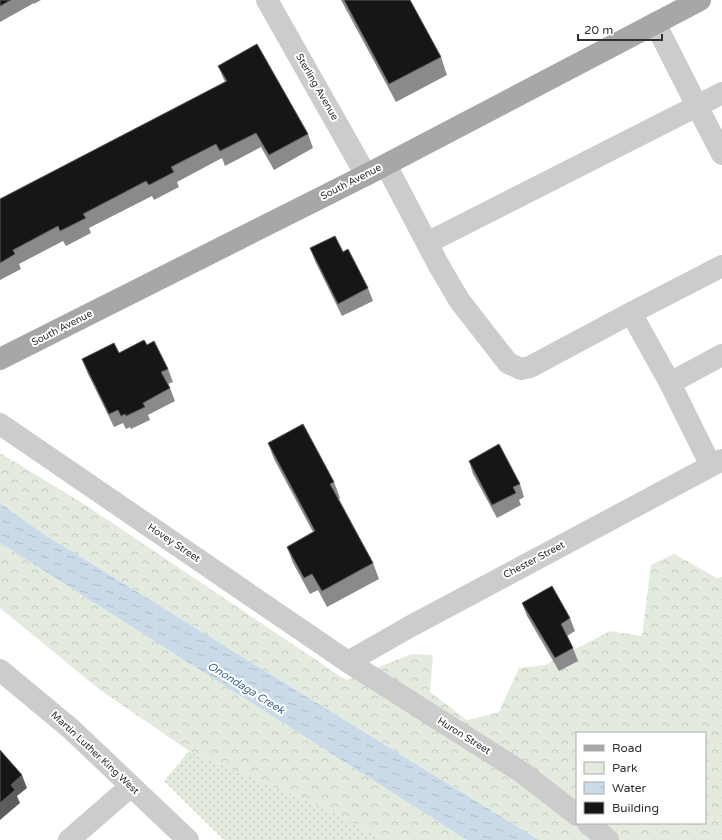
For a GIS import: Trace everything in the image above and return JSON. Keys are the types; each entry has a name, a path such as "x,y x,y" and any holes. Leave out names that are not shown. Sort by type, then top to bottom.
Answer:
{"main road":[{"name":"South Avenue","path":"0,359 386,165 700,0"}],"street":[{"name":"Sterling Avenue","path":"267,0 366,175"},
{"path":"655,23 722,154"},
{"path":"427,243 722,93"},
{"path":"386,165 459,300 508,363 521,368 530,367 722,266"},
{"path":"631,313 716,463"},
{"path":"670,383 722,355"},
{"name":"Hovey Street","path":"0,424 348,662"},
{"name":"Chester Street","path":"348,662 411,626 716,463"},
{"name":"Huron Street","path":"348,662 523,774 576,814"},
{"name":"Martin Luther King West","path":"0,670 71,729 188,840"},
{"path":"69,840 131,786"},
{"path":"589,824 608,840"}],"green space":[{"path":"0,453 87,506 346,680 412,654 433,655 430,692 467,720 499,712 519,668 545,665 610,631 642,636 651,565 674,554 717,578 722,577 722,840 539,840 42,533 0,503"},
{"path":"0,543 467,840 384,840 329,810 189,751 100,690 0,608"},
{"path":"189,751 329,810 384,840 224,840 164,781"}],"water":[{"name":"Onondaga Creek","path":"0,503 42,533 539,840 467,840 0,543"}],"building":[{"path":"0,0 11,0 0,6"},
{"path":"344,0 410,0 441,57 389,84"},
{"path":"257,44 308,134 269,155 256,133 220,151 216,144 171,167 174,172 149,185 146,181 83,214 86,218 60,231 58,226 13,250 15,254 0,263 0,199 227,81 218,66"},
{"path":"335,236 343,252 348,249 368,288 338,304 310,248"},
{"path":"144,340 147,345 154,341 168,369 161,372 170,388 143,403 145,407 126,416 125,414 121,416 118,410 109,414 82,359 114,343 119,353"},
{"path":"303,424 334,482 330,484 373,563 322,591 312,574 304,578 287,547 315,531 268,443"},
{"path":"499,444 520,484 513,487 516,493 492,505 469,461"},
{"path":"552,586 570,618 561,624 573,648 555,658 522,603"},
{"path":"0,750 22,775 11,785 15,790 0,803"}]}
